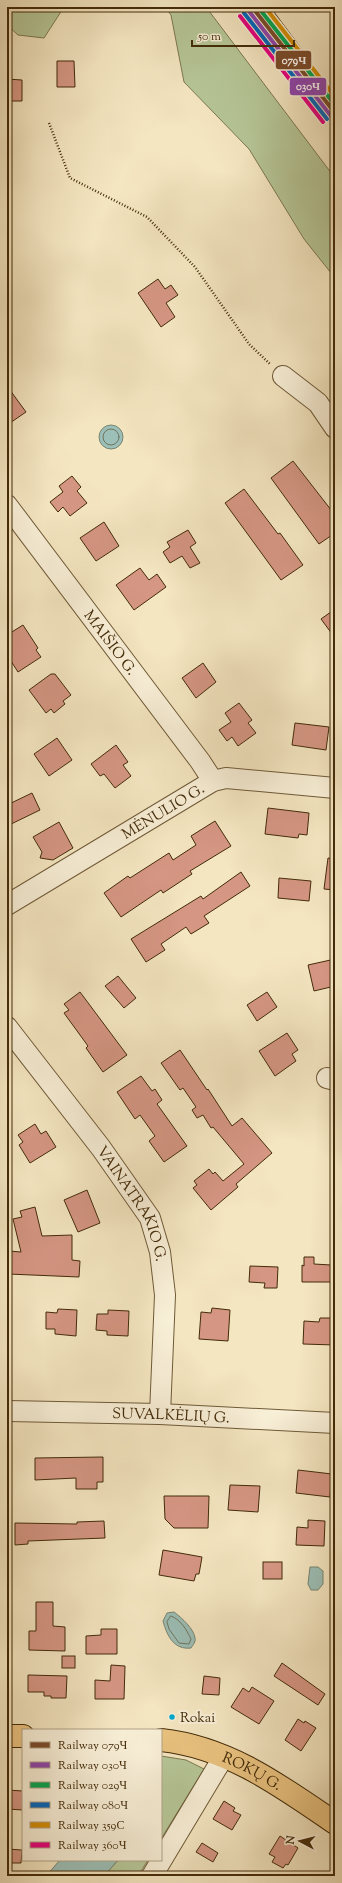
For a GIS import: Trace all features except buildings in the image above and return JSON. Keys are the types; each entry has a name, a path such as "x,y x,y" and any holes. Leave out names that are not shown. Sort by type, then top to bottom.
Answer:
{"main road":[{"path":"7,1736 22,1736"},
{"name":"ROKŲ G.","path":"162,1740 199,1747 224,1756 258,1772 335,1823"}],"street":[{"path":"283,376 318,402 335,428"},
{"name":"MAIŠIO G.","path":"7,505 200,761 213,781"},
{"name":"MĖNULIO G.","path":"7,905 213,781 226,778 335,788"},
{"name":"VAINATRAKIO G.","path":"7,1027 101,1148 150,1218 160,1252 165,1295 160,1414"},
{"name":"SUVALKĖLIŲ G.","path":"7,1411 160,1414 335,1423"},
{"path":"162,1859 224,1756"},
{"path":"152,1876 161,1861"}],"path":[{"path":"49,123 70,178 148,217 195,267 249,344 283,376"}],"green space":[{"path":"7,7 64,7 44,38 18,35 7,25"},
{"path":"165,7 206,7 335,178 335,278 304,239 249,149 184,82 171,15"},
{"path":"162,1756 186,1760 204,1769 162,1837"},
{"path":"117,1861 147,1861 138,1876 104,1876"}],"water":[{"path":"111,425 120,428 123,437 120,446 111,449 102,446 99,437 102,428"},
{"path":"310,1567 318,1567 323,1571 323,1584 318,1590 311,1590 308,1584"},
{"path":"174,1612 181,1617 194,1635 195,1641 191,1648 180,1647 169,1637 163,1621 167,1613"},
{"path":"59,1861 117,1861 104,1876 46,1876"}],"railway":[{"path":"268,7 335,97"}],"rail line":[{"name":"079Ч","path":"252,7 335,113"},
{"name":"029Ч","path":"258,7 335,105"},
{"name":"359С","path":"265,7 335,97"},
{"name":"030Ч","path":"248,10 331,116"},
{"name":"080Ч","path":"244,13 327,119"},
{"name":"360Ч","path":"240,16 323,122"}],"place":[{"name":"Rokai","path":"172,1717"}]}
